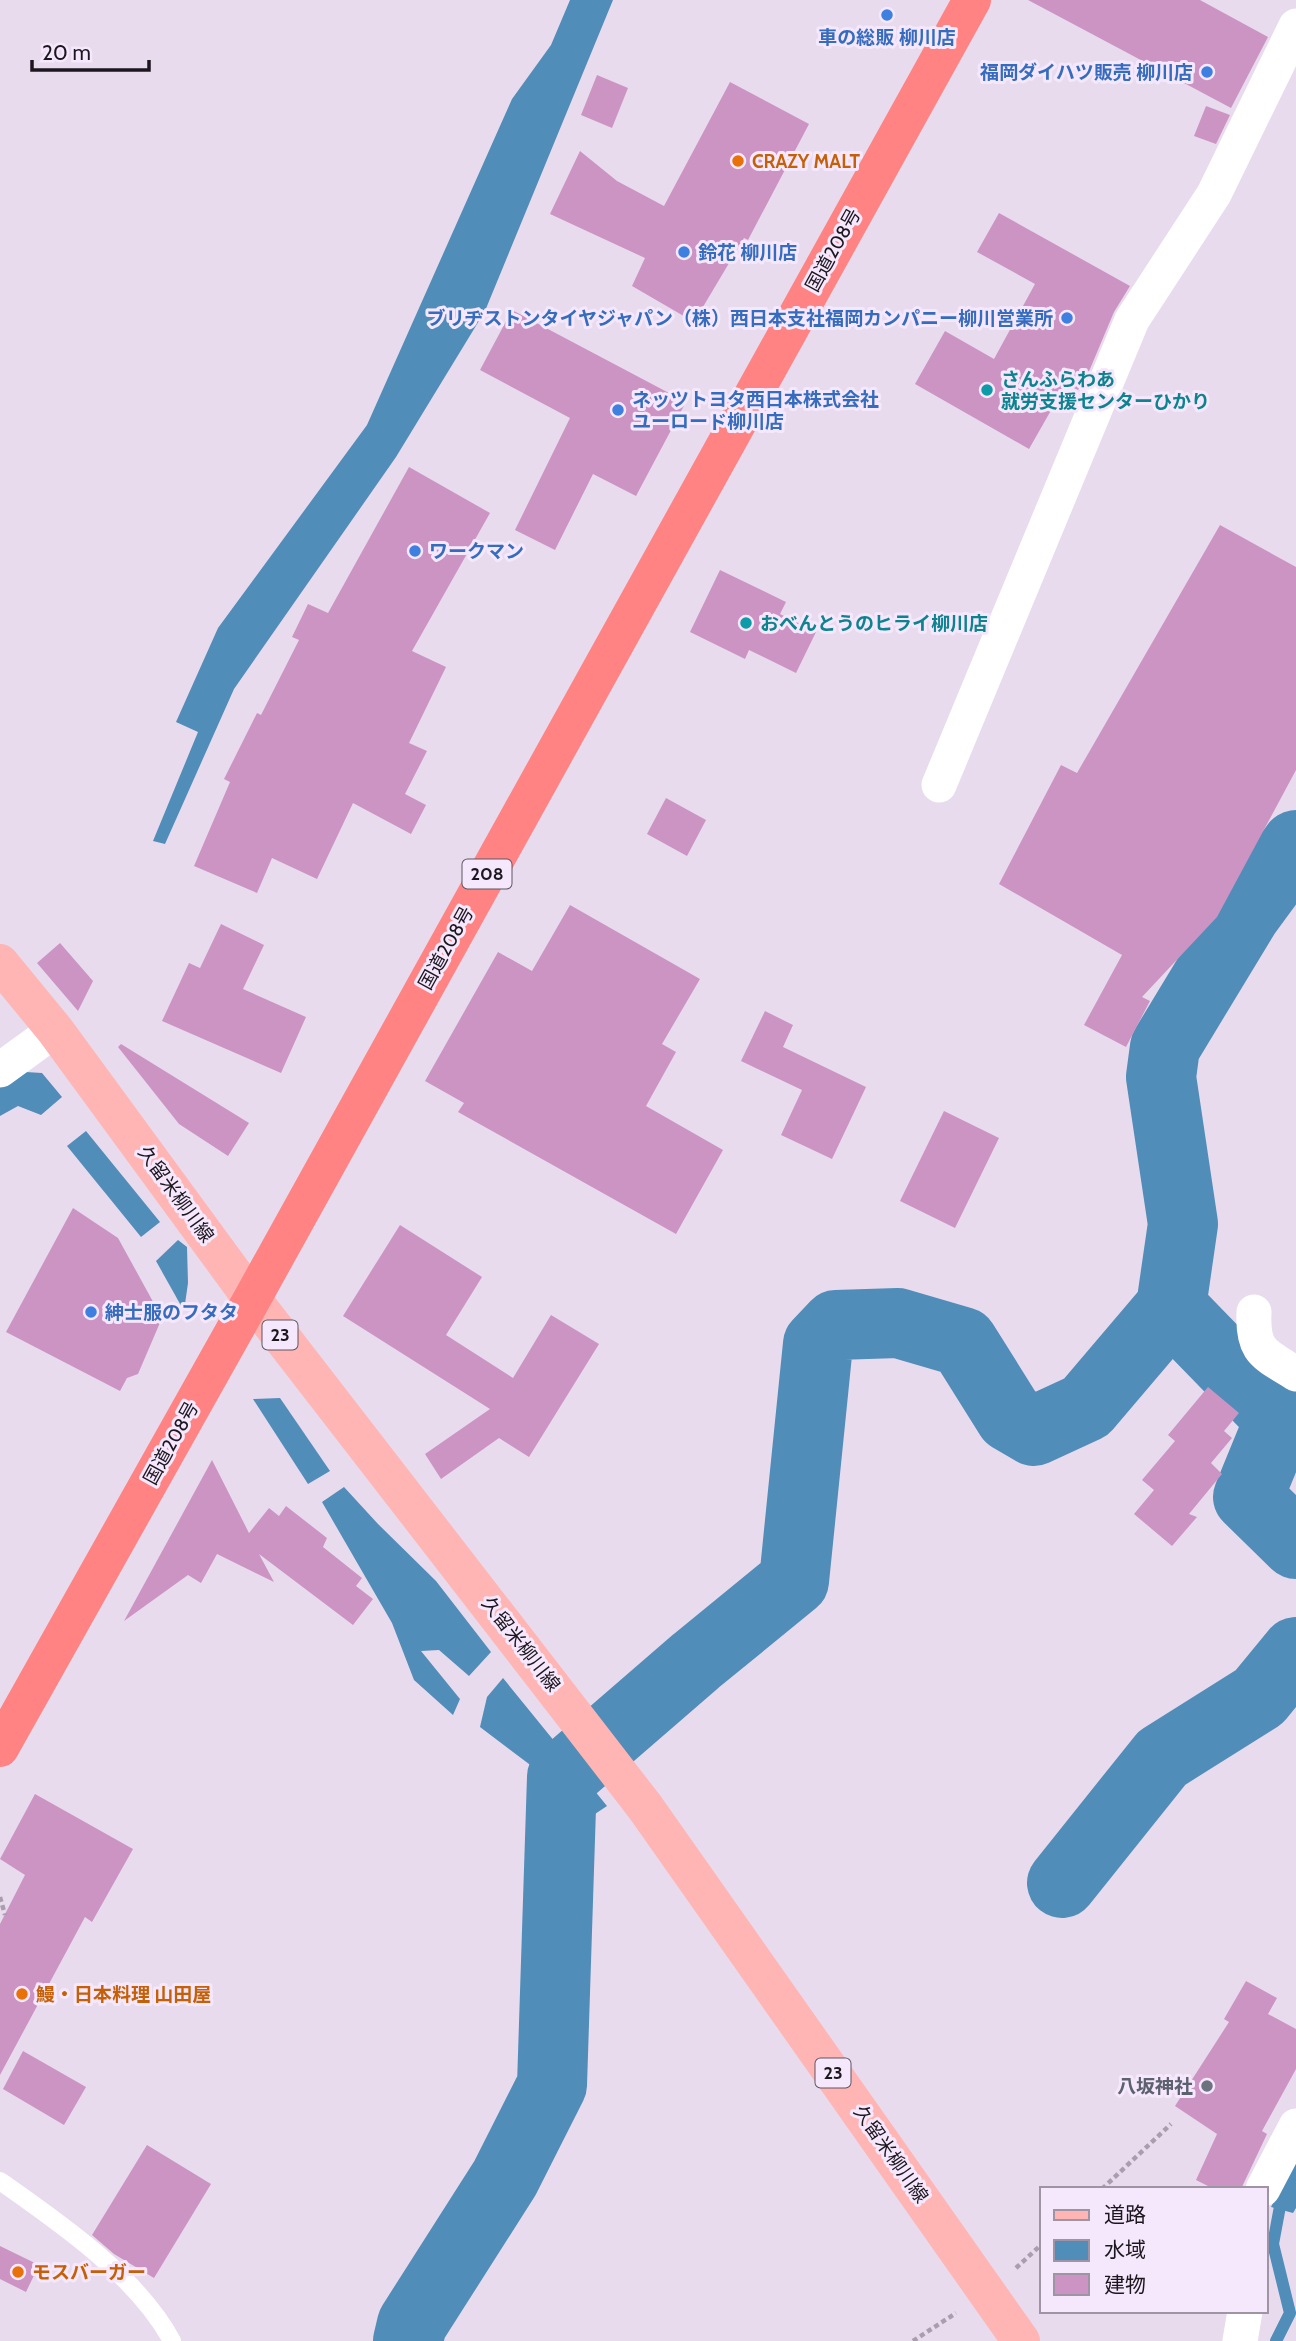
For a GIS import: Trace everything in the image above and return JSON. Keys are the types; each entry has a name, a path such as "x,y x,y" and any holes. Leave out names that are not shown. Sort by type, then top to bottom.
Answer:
{"highway":[{"name":"国道208号","path":"0,1748 972,0"}],"main road":[{"name":"久留米柳川線","path":"0,963 55,1030 252,1299 645,1807 1021,2341"}],"street":[{"path":"939,785 1132,320 1214,194 1296,26"},
{"path":"0,1070 55,1030"},
{"path":"1254,1312 1253,1333 1261,1351 1296,1374"},
{"path":"1263,2187 1296,2126"},
{"path":"1240,2341 1245,2313"}],"lane":[{"path":"0,2181 104,2260 159,2318 172,2341"}],"path":[{"path":"0,1897 5,1915"},
{"path":"1104,2187 1171,2123"},
{"path":"913,2341 989,2293"}],"water":[{"path":"570,0 613,0 485,311 396,457 234,689 165,844 153,841 198,732 176,722 218,628 367,425 512,99 551,45"},
{"path":"10,1071 42,1073 62,1097 41,1115 18,1106 0,1116 0,1080"},
{"path":"86,1131 160,1222 141,1237 67,1146"},
{"path":"178,1240 187,1247 188,1283 184,1311 156,1261"},
{"path":"280,1398 330,1471 308,1484 253,1399"},
{"path":"344,1487 436,1581 491,1652 469,1676 439,1650 421,1651 460,1699 453,1715 414,1680 392,1623 322,1502"},
{"path":"503,1678 607,1806 577,1826 575,1981 528,1984 533,1767 480,1727 487,1697"},
{"path":"1296,2158 1296,2208 1293,2213 1271,2207"}],"building":[{"name":"福岡ダイハツ販売 柳川店","path":"1028,0 1200,0 1268,37 1231,108"},
{"path":"597,75 628,88 612,128 581,115"},
{"path":"730,82 809,124 748,240 744,238 694,322 632,286 645,258 550,214 580,151 617,181 664,206"},
{"path":"1206,106 1230,115 1216,144 1194,136"},
{"path":"999,213 1130,286 1114,312 1078,390 1066,384 1029,449 915,384 945,331 994,359 1035,284 977,252"},
{"name":"ネッツトヨタ西日本株式会社 ユーロード柳川店","path":"512,310 686,402 636,496 593,474 555,550 515,530 570,418 480,370"},
{"path":"409,467 490,513 412,651 446,667 409,743 427,751 405,794 426,805 411,834 353,803 317,879 272,858 257,893 194,866 230,782 224,779 257,713 261,715 299,640 292,637 308,604 328,613"},
{"path":"1220,525 1296,567 1296,770 1217,917 1142,997 1150,1001 1126,1047 1084,1025 1122,955 999,884 1061,765 1077,773"},
{"name":"おべんとうのヒライ柳川店","path":"720,570 786,602 780,614 816,632 796,673 749,650 745,659 690,632"},
{"path":"666,798 706,820 687,856 647,834"},
{"path":"570,905 700,979 662,1044 676,1052 646,1106 723,1150 676,1234 458,1112 464,1103 425,1081 498,952 532,971"},
{"path":"221,924 264,945 243,989 306,1017 281,1073 162,1021 189,963 200,968"},
{"path":"60,943 93,981 78,1011 37,963"},
{"path":"765,1011 793,1025 783,1047 866,1087 832,1159 781,1135 802,1090 741,1061"},
{"path":"121,1044 249,1123 228,1156 179,1124 118,1047"},
{"path":"944,1111 999,1138 955,1228 900,1201"},
{"path":"73,1208 118,1238 162,1318 138,1374 127,1378 120,1391 6,1332"},
{"path":"400,1225 482,1277 446,1335 513,1378 551,1315 599,1344 529,1457 499,1438 441,1479 425,1454 490,1409 343,1316"},
{"path":"1208,1387 1239,1413 1224,1431 1232,1438 1211,1463 1222,1474 1189,1514 1197,1517 1172,1546 1134,1514 1154,1490 1142,1480 1175,1441 1168,1435"},
{"path":"212,1460 249,1533 269,1508 279,1516 286,1506 327,1538 323,1547 362,1578 356,1586 373,1599 353,1625 259,1554 274,1582 217,1554 201,1583 188,1575 124,1621"},
{"name":"鰻・日本料理 山田屋","path":"35,1794 133,1849 92,1922 85,1917 0,2075 0,1924 25,1875 0,1859"},
{"path":"1246,1981 1277,1998 1268,2014 1296,2029 1296,2069 1262,2131 1267,2134 1242,2187 1210,2187 1196,2180 1217,2134 1175,2106 1229,2022 1224,2019"},
{"path":"23,2051 86,2087 64,2125 3,2089"},
{"path":"147,2145 211,2184 154,2278 114,2254 92,2235"},
{"name":"モスバーガー","path":"0,2246 39,2265 26,2292 0,2279"}],"waterway":[{"path":"408,2341 412,2324 505,2178 552,2085 562,1777 696,1661 794,1581 818,1344 836,1325 898,1323 963,1342 1010,1417 1034,1431 1086,1407 1171,1307 1183,1224 1161,1077 1165,1047 1245,915 1296,845"},
{"path":"1171,1307 1280,1419 1248,1497 1296,1544"},
{"path":"1062,1883 1162,1758 1259,1697 1296,1652"},
{"path":"1276,2341 1290,2313 1273,2244 1281,2201 1296,2173"}],"place":[{"name":"車の総販 柳川店","path":"887,15"},
{"name":"福岡ダイハツ販売 柳川店","path":"1207,72"},
{"name":"CRAZY MALT","path":"738,161"},
{"name":"鈴花 柳川店","path":"684,252"},
{"name":"ブリヂストンタイヤジャパン（株）西日本支社福岡カンパニー柳川営業所","path":"1067,318"},
{"name":"さんふらわあ 就労支援センターひかり","path":"987,390"},
{"name":"ネッツトヨタ西日本株式会社 ユーロード柳川店","path":"618,410"},
{"name":"ワークマン","path":"415,551"},
{"name":"おべんとうのヒライ柳川店","path":"746,623"},
{"name":"紳士服のフタタ","path":"91,1312"},
{"name":"鰻・日本料理 山田屋","path":"22,1994"},
{"name":"八坂神社","path":"1207,2086"},
{"name":"モスバーガー","path":"18,2272"}]}
